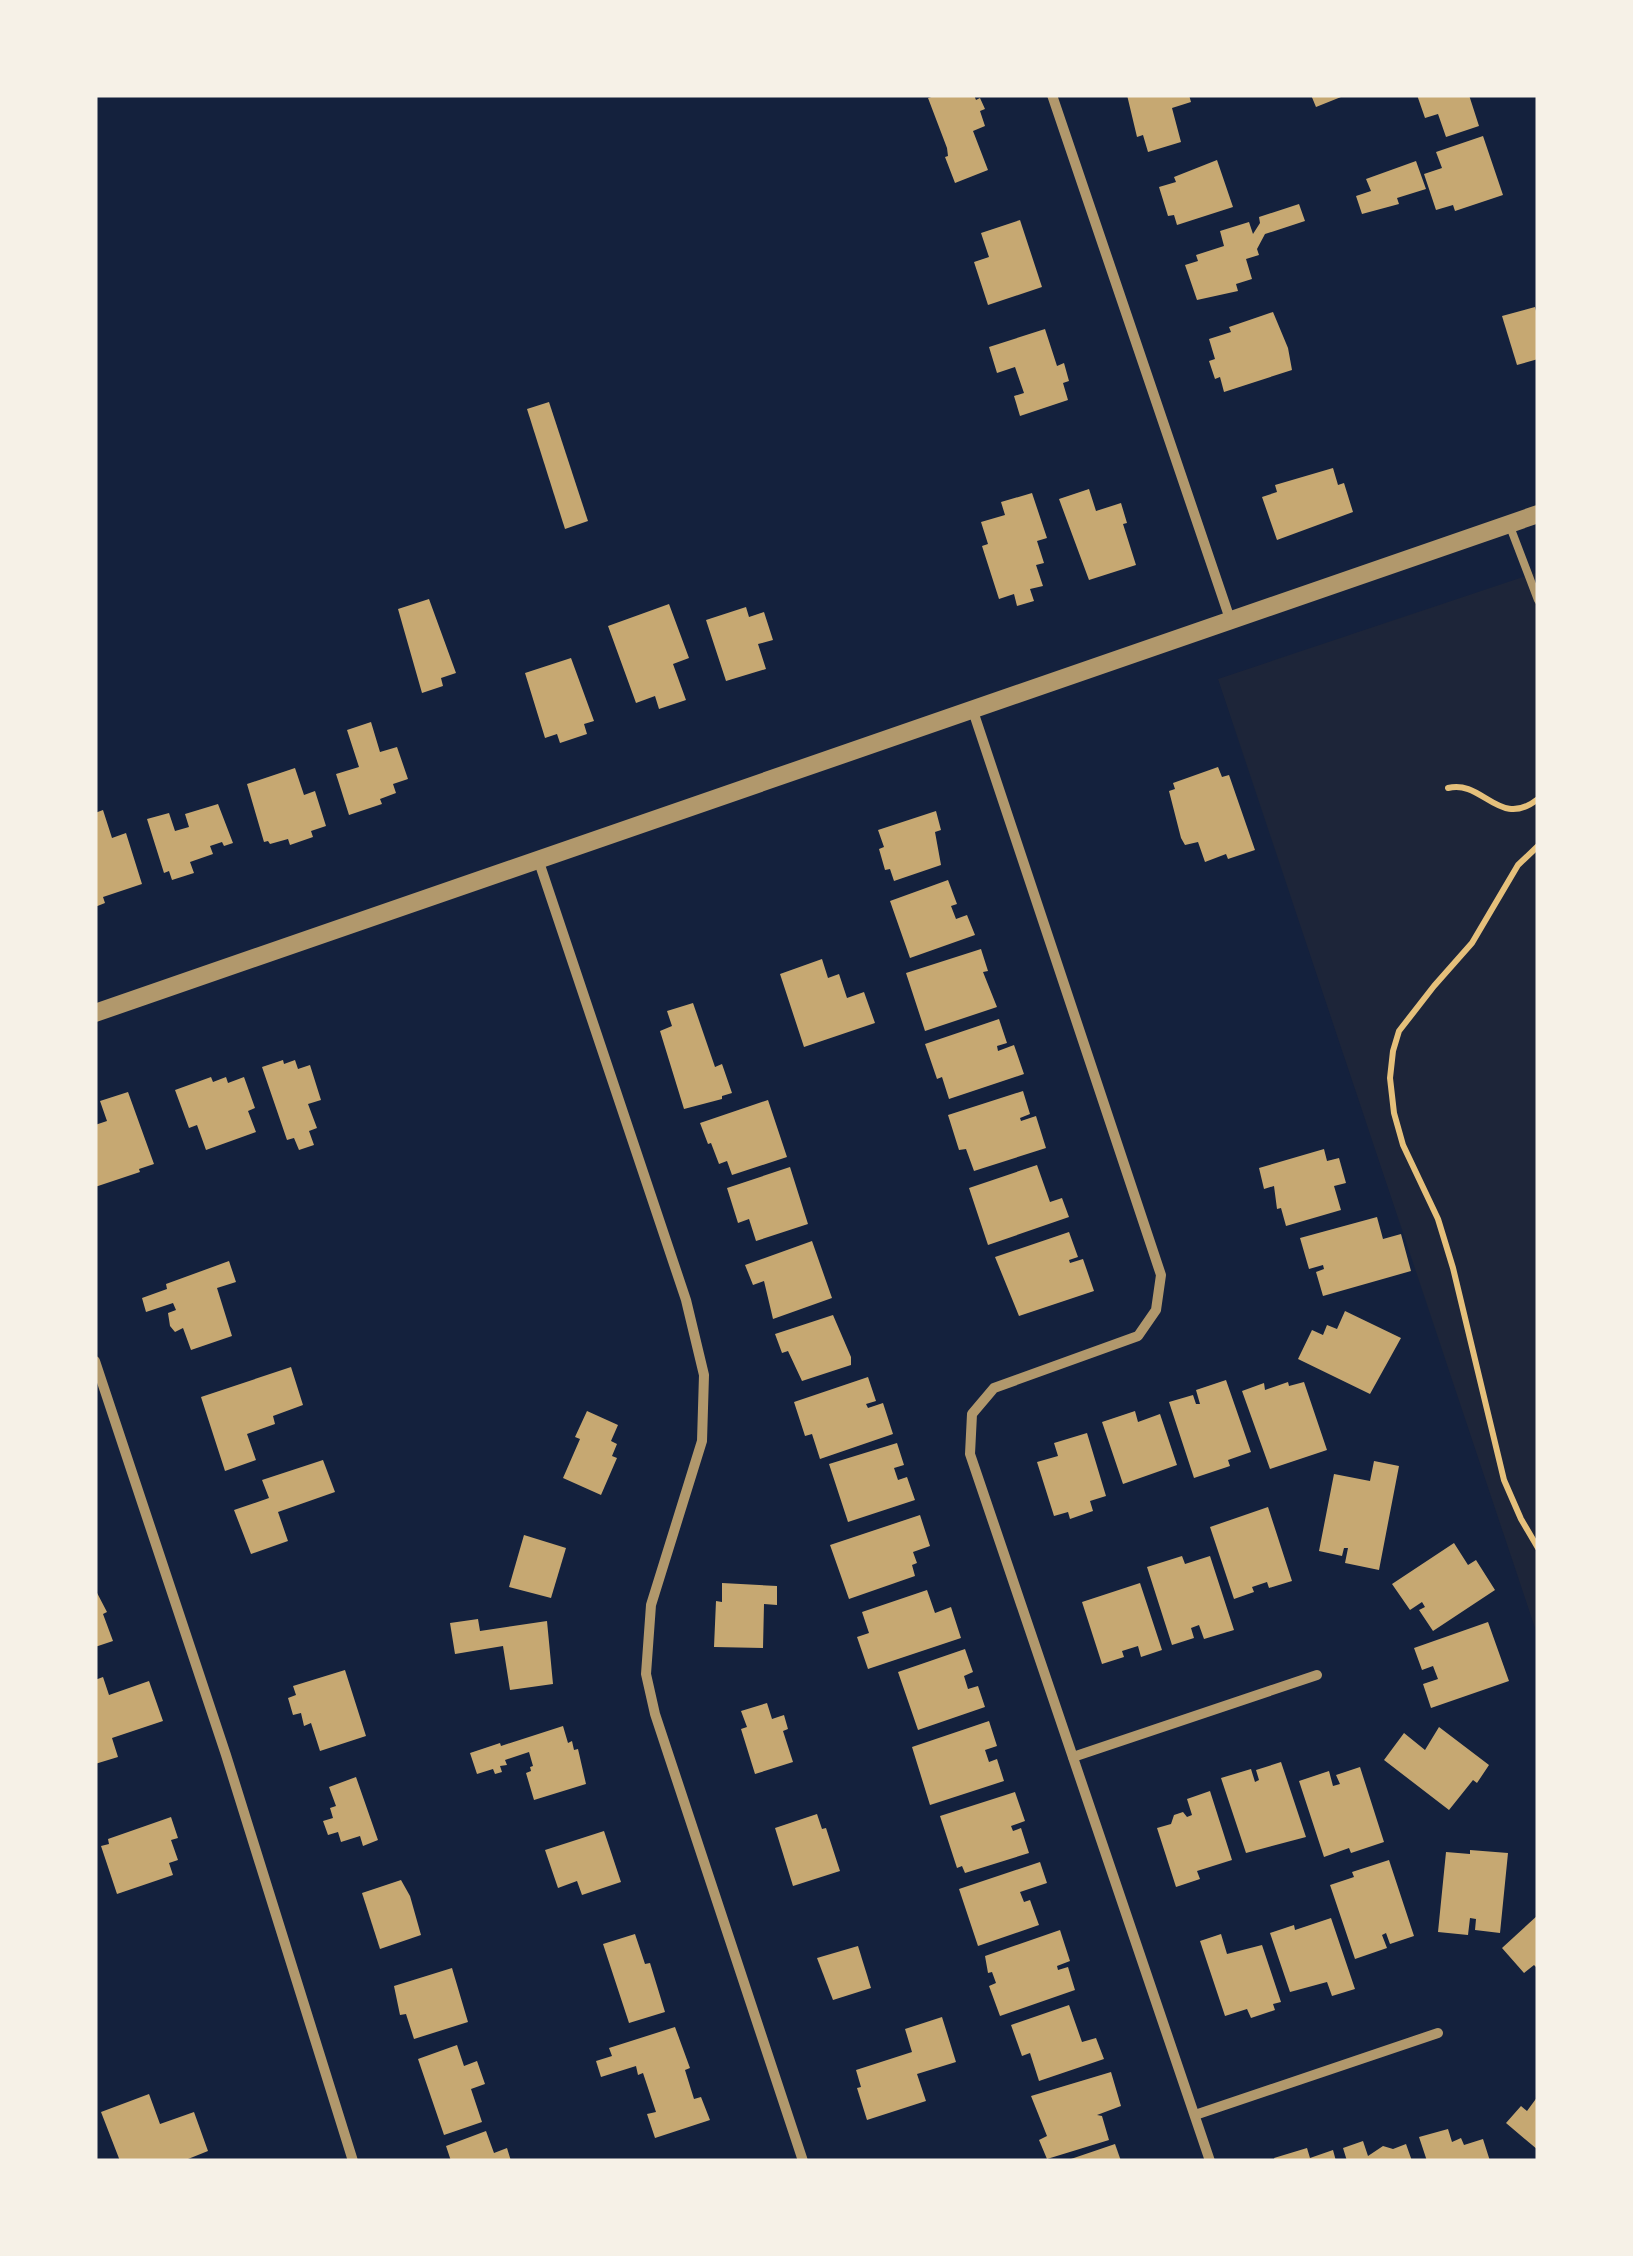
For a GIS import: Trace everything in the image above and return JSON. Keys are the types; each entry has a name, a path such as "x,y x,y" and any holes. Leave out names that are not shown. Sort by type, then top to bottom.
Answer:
{"street":[{"path":"1052,95 1231,622"},
{"path":"95,1013 1538,514"},
{"path":"973,711 1161,1275 1156,1310 1138,1336 994,1388 972,1414 970,1454 1210,2161"},
{"path":"538,858 686,1300 704,1376 702,1441 651,1605 646,1674 655,1714 803,2161"},
{"path":"95,1361 226,1755 353,2161"},
{"path":"1073,1757 1316,1675"},
{"path":"1194,2114 1438,2033"}],"lane":[{"path":"1509,524 1538,600"}],"path":[{"path":"1448,788 1470,788 1496,806 1508,809 1521,808 1538,798"},
{"path":"1538,846 1518,866 1472,943 1400,1031 1390,1078 1403,1145 1438,1220 1452,1268 1504,1480 1538,1548"}],"shaded area":[{"path":"1538,572 1538,1637 1218,679"}],"building":[{"path":"1127,95 1189,95 1191,102 1172,108 1181,142 1148,152 1143,135 1137,137"},
{"path":"1311,95 1346,95 1316,107"},
{"path":"1417,95 1469,95 1479,126 1446,137 1438,114 1425,118"},
{"path":"928,98 980,98 985,126 973,131 988,170 955,183"},
{"path":"1483,136 1503,195 1455,211 1453,205 1436,210 1424,174 1442,168 1436,152"},
{"path":"1217,160 1233,207 1177,225 1174,215 1168,216 1159,187"},
{"path":"1416,161 1426,189 1397,198 1399,204 1362,214 1356,196 1371,191 1366,179"},
{"path":"1299,204 1305,221 1265,234 1257,249 1259,255 1246,259 1252,279 1236,284 1238,291 1197,300 1185,265 1198,261 1196,255 1224,246 1220,231 1249,222 1253,234 1259,217"},
{"path":"1020,220 1042,287 988,305 974,262 989,257 981,233"},
{"path":"1535,307 1538,359 1517,365 1502,316"},
{"path":"1273,312 1288,348 1292,370 1224,392 1209,361 1215,359 1209,339 1231,332 1229,327"},
{"path":"1045,329 1057,366 1064,363 1069,381 1063,383 1068,400 1020,416 1014,396 1024,393 1015,367 997,373 989,347"},
{"path":"549,402 588,521 565,529 527,409"},
{"path":"1333,468 1338,485 1344,483 1353,512 1277,540 1262,497 1277,492 1275,485"},
{"path":"1089,489 1096,511 1121,503 1136,565 1089,580 1059,499"},
{"path":"1032,493 1047,538 1037,541 1044,563 1036,565 1043,586 1030,589 1034,601 1017,606 1014,594 999,599 982,546 988,544 981,522 1005,515 1001,502"},
{"path":"429,599 456,673 441,678 443,686 422,693 398,609"},
{"path":"669,604 689,658 673,664 686,700 659,709 655,696 636,703 608,626"},
{"path":"746,607 749,617 764,612 773,640 758,644 766,669 726,681 706,620"},
{"path":"571,658 594,721 584,724 587,734 560,743 557,734 545,738 525,673"},
{"path":"371,722 380,752 397,747 408,779 393,784 396,793 380,799 382,804 349,815 336,774 359,767 347,730"},
{"path":"1218,767 1222,777 1229,775 1255,850 1205,862 1198,842 1185,845 1181,838 1169,791 1175,789 1173,783"},
{"path":"295,768 304,795 315,791 326,826 311,831 313,837 290,845 288,839 264,842 247,784"},
{"path":"218,804 233,843 210,846 213,854 190,862 194,873 172,880 169,871 164,873 147,819 169,813 175,831 189,827 185,814"},
{"path":"103,810 112,838 126,833 142,884 103,897 105,903 95,907 95,813"},
{"path":"936,811 941,830 935,832 941,865 894,881 890,869 885,870 878,830"},
{"path":"948,880 957,904 951,906 956,919 967,915 975,935 910,958 890,901"},
{"path":"981,949 988,971 983,972 997,1007 925,1031 906,973"},
{"path":"822,959 828,978 839,974 847,998 864,992 875,1023 804,1047 780,974"},
{"path":"693,1003 715,1067 722,1064 732,1093 684,1109 660,1031 672,1026 667,1011"},
{"path":"999,1019 1007,1043 997,1046 998,1051 1014,1045 1024,1074 949,1099 925,1044"},
{"path":"283,1060 284,1064 295,1060 298,1069 310,1065 321,1100 308,1104 317,1128 309,1131 314,1145 299,1150 294,1138 287,1140 262,1067"},
{"path":"211,1077 213,1082 226,1077 228,1083 244,1077 255,1108 248,1111 256,1132 206,1150 197,1125 189,1128 175,1090"},
{"path":"1023,1091 1030,1114 1021,1121 1036,1116 1046,1148 974,1171 966,1149 959,1150 948,1115"},
{"path":"128,1092 154,1164 95,1187 95,1125 107,1121 100,1101"},
{"path":"768,1100 787,1157 732,1175 727,1161 719,1164 700,1123"},
{"path":"1324,1149 1327,1161 1339,1158 1346,1183 1334,1186 1341,1210 1286,1226 1281,1208 1277,1209 1274,1186 1264,1189 1259,1168"},
{"path":"1037,1165 1050,1202 1062,1198 1069,1217 988,1245 969,1188"},
{"path":"790,1167 808,1224 756,1241 749,1219 738,1223 727,1188"},
{"path":"1377,1217 1383,1239 1401,1234 1411,1271 1323,1296 1316,1272 1324,1269 1323,1265 1309,1269 1300,1238"},
{"path":"1069,1232 1078,1257 1070,1263 1083,1259 1094,1291 1019,1316 995,1257"},
{"path":"812,1241 832,1298 773,1319 764,1281 753,1285 745,1265"},
{"path":"229,1261 236,1282 217,1288 232,1336 191,1350 183,1328 175,1332 170,1326 168,1313 176,1310 173,1303 146,1312 142,1298 167,1289 166,1284"},
{"path":"1345,1311 1401,1338 1370,1394 1298,1359 1312,1330 1323,1335 1327,1325 1337,1329"},
{"path":"833,1315 851,1365 802,1381 788,1351 782,1353 775,1334"},
{"path":"291,1367 303,1405 273,1416 275,1424 247,1434 256,1460 225,1471 201,1397"},
{"path":"868,1377 876,1401 866,1404 868,1408 883,1403 893,1434 820,1459 812,1434 805,1436 794,1402"},
{"path":"1226,1380 1251,1452 1228,1460 1230,1466 1194,1478 1169,1402 1193,1395 1196,1404 1200,1404 1196,1390"},
{"path":"1288,1382 1289,1386 1304,1382 1327,1450 1270,1469 1242,1391 1264,1383 1265,1390"},
{"path":"587,1411 618,1425 611,1441 617,1444 612,1456 617,1458 601,1495 563,1478"},
{"path":"1135,1411 1138,1422 1160,1414 1177,1465 1123,1484 1102,1422"},
{"path":"1087,1433 1106,1496 1090,1501 1093,1511 1070,1519 1068,1512 1054,1516 1037,1462 1058,1456 1054,1443"},
{"path":"897,1443 904,1465 894,1468 898,1480 907,1477 915,1500 848,1522 829,1464"},
{"path":"323,1460 335,1492 278,1512 288,1541 251,1554 234,1510 269,1498 262,1480"},
{"path":"1374,1461 1399,1466 1379,1570 1345,1563 1348,1548 1344,1548 1342,1556 1319,1551 1334,1474 1370,1481"},
{"path":"1268,1507 1292,1581 1269,1588 1267,1582 1234,1599 1210,1527"},
{"path":"920,1515 930,1546 913,1552 917,1563 912,1565 915,1576 849,1599 830,1545"},
{"path":"524,1535 566,1548 551,1598 509,1587"},
{"path":"1454,1543 1468,1565 1476,1560 1495,1590 1433,1631 1419,1610 1425,1607 1422,1602 1410,1610 1392,1584"},
{"path":"1182,1556 1185,1564 1210,1556 1234,1630 1204,1639 1199,1625 1191,1628 1194,1638 1172,1645 1147,1567"},
{"path":"722,1583 777,1586 777,1605 764,1604 763,1648 714,1647 716,1601 722,1602"},
{"path":"1140,1583 1162,1650 1141,1657 1138,1646 1122,1651 1124,1657 1102,1664 1082,1602"},
{"path":"95,1589 107,1612 103,1614 113,1641 95,1647"},
{"path":"927,1590 935,1613 951,1607 961,1638 868,1669 857,1637 869,1633 862,1612"},
{"path":"478,1619 480,1631 547,1621 553,1684 510,1690 503,1646 455,1654 450,1623"},
{"path":"1488,1622 1509,1681 1431,1708 1423,1684 1438,1679 1433,1666 1422,1670 1414,1648"},
{"path":"965,1649 973,1672 964,1676 968,1689 978,1686 985,1707 918,1730 898,1672"},
{"path":"345,1670 366,1736 320,1751 311,1723 304,1726 301,1713 293,1715 288,1698 296,1695 293,1686"},
{"path":"103,1677 109,1695 149,1681 163,1721 112,1738 118,1757 95,1764 95,1680"},
{"path":"767,1703 772,1719 784,1715 788,1729 783,1731 793,1762 755,1774 741,1729 747,1727 741,1711"},
{"path":"989,1721 997,1746 985,1750 989,1762 997,1759 1004,1781 930,1805 912,1747"},
{"path":"563,1726 568,1743 572,1741 574,1750 578,1749 586,1784 534,1800 526,1773 533,1766 529,1752 505,1760 507,1765 500,1766 502,1772 495,1774 493,1769 477,1774 470,1753"},
{"path":"1439,1727 1489,1765 1449,1810 1384,1760 1404,1733 1425,1750"},
{"path":"1281,1762 1306,1837 1246,1853 1221,1778 1251,1769 1255,1782 1259,1780 1256,1770"},
{"path":"1360,1767 1384,1842 1324,1857 1299,1781 1329,1771 1333,1786 1340,1784 1336,1775"},
{"path":"356,1777 378,1840 363,1846 360,1836 341,1842 338,1832 328,1835 323,1821 333,1818 330,1808 336,1806 329,1787"},
{"path":"1210,1791 1232,1860 1197,1871 1200,1879 1176,1887 1157,1828 1171,1824 1174,1815 1192,1815 1187,1799"},
{"path":"1015,1792 1025,1821 1011,1826 1013,1831 1021,1828 1029,1853 965,1873 962,1866 957,1868 940,1816"},
{"path":"817,1814 822,1829 826,1828 840,1871 793,1886 775,1828"},
{"path":"171,1817 178,1838 171,1840 178,1860 169,1863 173,1875 117,1894 101,1846 109,1844 108,1839"},
{"path":"604,1831 621,1882 582,1895 577,1881 558,1888 545,1850"},
{"path":"1470,1850 1508,1853 1500,1933 1475,1930 1476,1919 1470,1918 1468,1935 1438,1932 1446,1852 1470,1854"},
{"path":"1389,1860 1414,1936 1390,1944 1386,1933 1382,1935 1387,1948 1355,1959 1330,1885 1354,1877 1352,1872"},
{"path":"1040,1862 1047,1883 1020,1892 1024,1902 1030,1900 1039,1925 978,1946 959,1889"},
{"path":"401,1880 421,1935 380,1949 362,1893"},
{"path":"1538,1915 1538,1969 1534,1965 1524,1973 1502,1948"},
{"path":"1331,1918 1355,1989 1332,1996 1327,1982 1290,1992 1270,1933 1294,1925 1295,1930"},
{"path":"1060,1930 1070,1961 1057,1966 1058,1970 1068,1967 1075,1990 1000,2016 989,1986 996,1983 992,1972 988,1973 985,1956"},
{"path":"635,1934 645,1964 650,1963 665,2012 629,2023 603,1944"},
{"path":"1221,1934 1227,1954 1262,1945 1281,2002 1273,2004 1275,2010 1251,2018 1247,2009 1225,2016 1200,1941"},
{"path":"858,1946 871,1988 833,2000 817,1958"},
{"path":"452,1968 468,2022 414,2039 406,2014 400,2015 394,1986"},
{"path":"1069,2005 1082,2042 1096,2038 1104,2059 1039,2081 1030,2053 1022,2056 1011,2025"},
{"path":"942,2017 956,2062 917,2074 926,2101 867,2120 856,2070 912,2052 905,2029"},
{"path":"675,2027 690,2068 685,2070 694,2099 701,2097 710,2120 655,2138 647,2114 656,2112 643,2073 638,2075 636,2066 601,2077 596,2061 612,2056 609,2048"},
{"path":"457,2045 464,2066 477,2061 485,2084 471,2089 482,2122 444,2135 418,2059"},
{"path":"1111,2072 1121,2106 1097,2115 1102,2116 1109,2140 1047,2159 1039,2140 1047,2136 1031,2096"},
{"path":"149,2094 160,2124 194,2112 208,2151 183,2161 120,2161 101,2112"},
{"path":"1538,2096 1538,2150 1506,2123 1521,2106 1527,2111"},
{"path":"1448,2129 1452,2142 1461,2138 1464,2145 1483,2139 1490,2161 1427,2161 1419,2137"},
{"path":"486,2131 494,2153 507,2148 511,2161 451,2161 446,2146"},
{"path":"1363,2141 1368,2156 1383,2146 1393,2149 1406,2144 1412,2161 1347,2161 1343,2148"},
{"path":"1115,2144 1121,2161 1068,2161 1068,2160"},
{"path":"1307,2148 1310,2158 1333,2150 1336,2161 1275,2161 1274,2158"}]}
